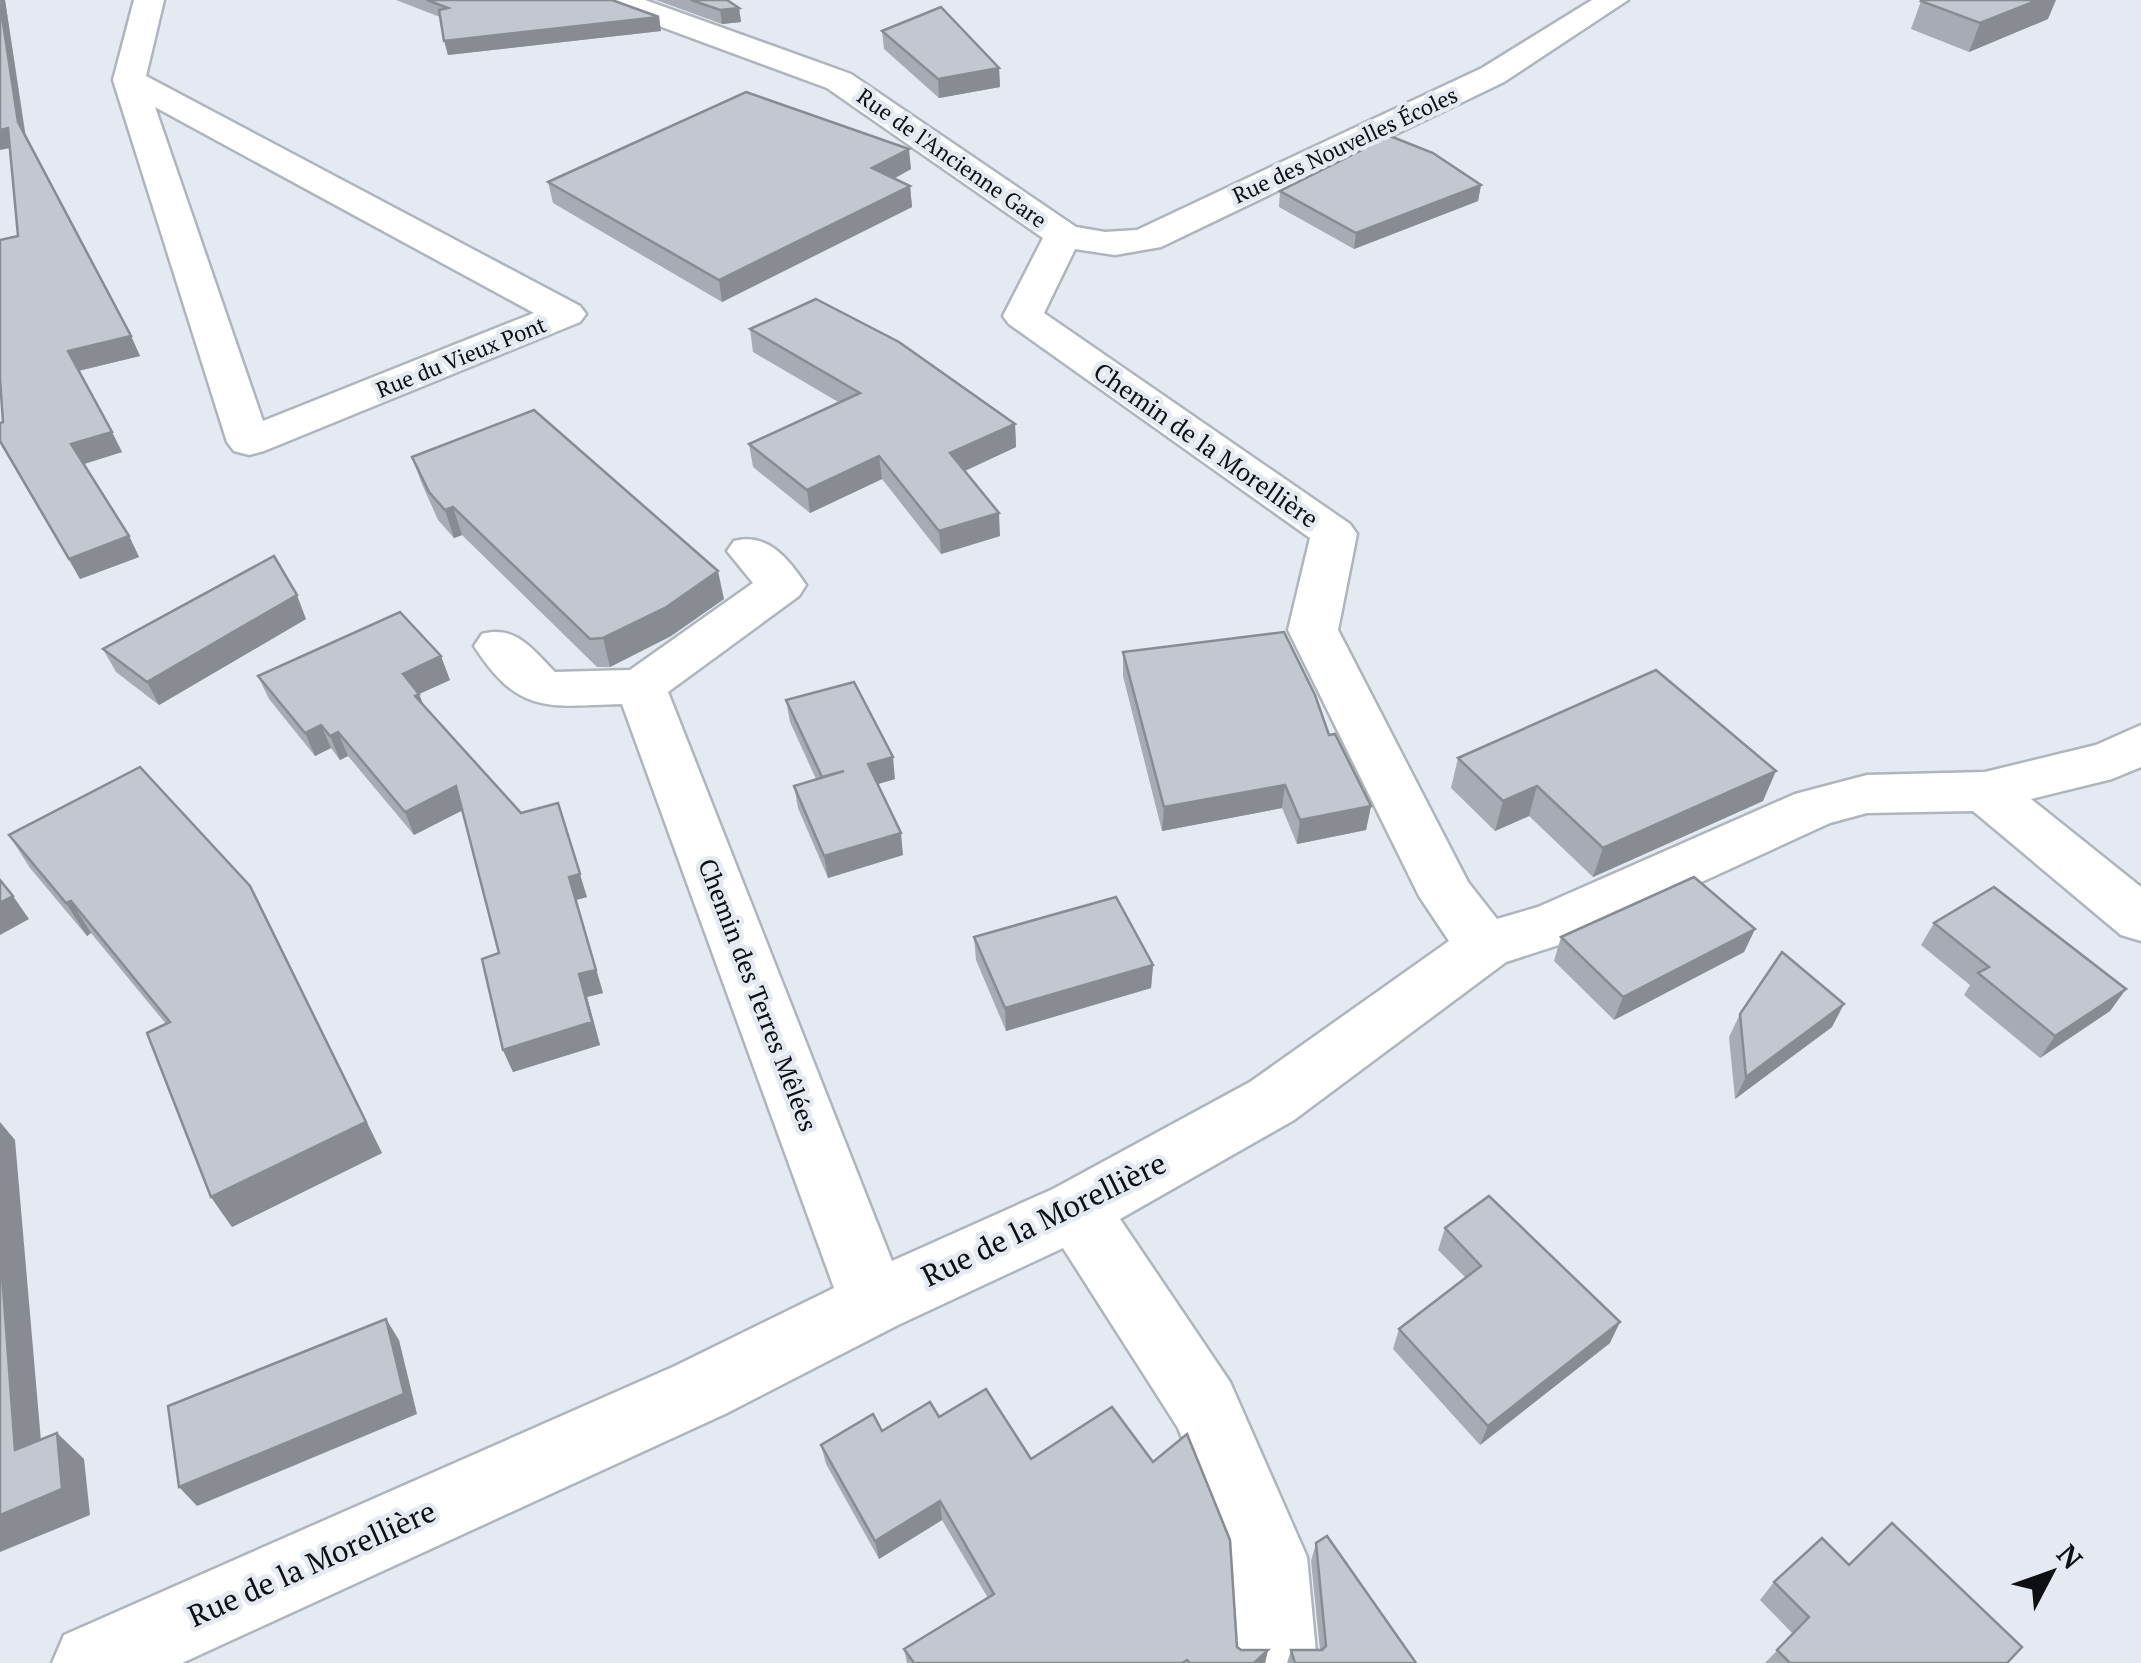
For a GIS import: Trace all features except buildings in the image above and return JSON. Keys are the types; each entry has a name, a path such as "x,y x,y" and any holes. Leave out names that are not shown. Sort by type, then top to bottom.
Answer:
{"street":[{"path":"129,80 149,0"},
{"name":"Rue de l'Ancienne Gare","path":"616,0 839,81 1062,235"},
{"name":"Rue des Nouvelles Écoles","path":"1062,235 1095,243 1125,244 1184,222 1493,75 1613,0"},
{"name":"Rue du Vieux Pont","path":"129,80 199,118 566,314 250,442 129,80"},
{"name":"Chemin de la Morellière","path":"1062,235 1024,316 1334,534 1313,630 1447,896 1484,946"},
{"path":"499,646 543,689 642,687 782,585 750,551"},
{"name":"Chemin des Terres Mêlées","path":"642,687 874,1303"},
{"name":"Rue de la Morellière","path":"92,1663 700,1390 874,1303 1076,1210 1272,1101 1484,946 1557,923 1814,808 1867,794 1985,791 2112,760 2141,743"},
{"path":"1985,791 2141,919"},
{"path":"1076,1210 1205,1406 1269,1558 1277,1663"}]}
